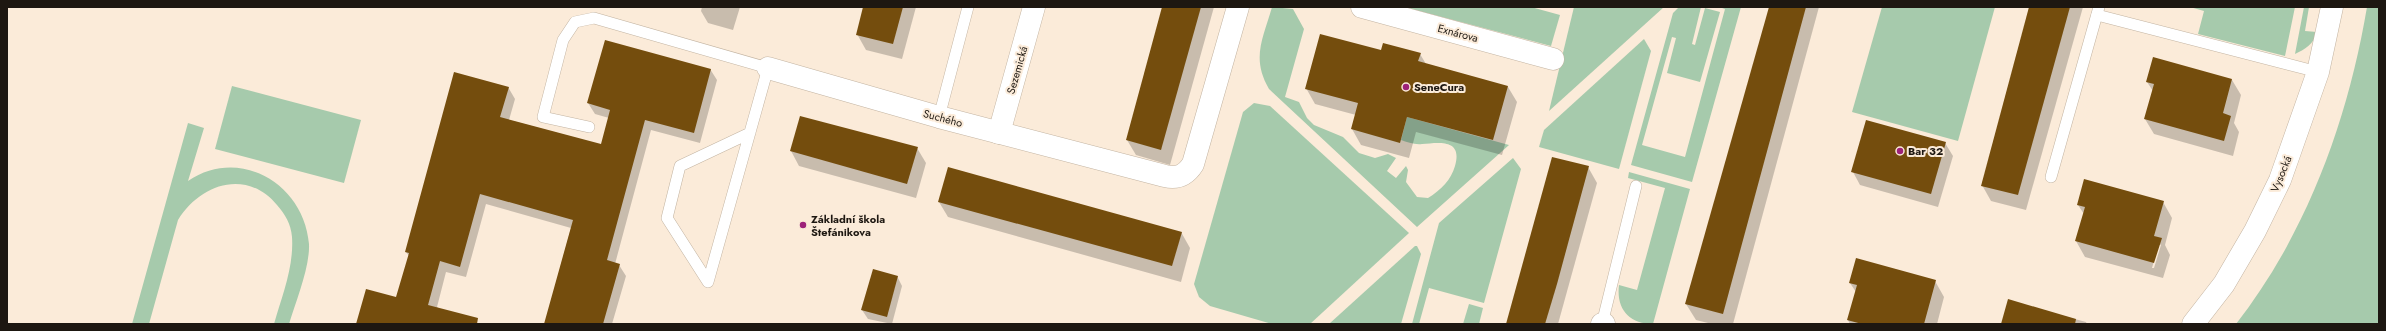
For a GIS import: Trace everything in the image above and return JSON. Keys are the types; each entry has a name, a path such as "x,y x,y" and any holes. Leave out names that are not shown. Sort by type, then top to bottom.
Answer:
{"street":[{"name":"Sezemická","path":"999,133 1034,7"},
{"name":"Suchého","path":"768,68 939,117 1172,178 1184,175 1193,164 1238,7"},
{"name":"Exnárova","path":"1362,7 1553,59"},
{"name":"Vysocká","path":"2193,324 2224,284 2268,205 2280,180 2318,72 2332,7"}],"lane":[{"path":"939,117 968,7"},
{"path":"2051,178 2098,11 2318,72"},
{"path":"589,127 542,117 563,40 575,22 594,18 768,68 750,133 733,194 708,282 667,218 680,166 750,133"},
{"path":"1602,324 1636,186"}],"green space":[{"path":"1272,7 1293,9 1304,29 1285,97 1299,102 1307,118 1314,125 1343,137 1359,153 1375,158 1388,154 1396,158 1387,171 1396,178 1406,166 1408,170 1406,182 1417,197 1428,198 1441,188 1451,176 1457,157 1452,146 1448,144 1417,144 1401,140 1407,117 1509,145 1417,227 1269,89 1261,68 1260,48"},
{"path":"1404,7 1531,7 1560,15 1551,46"},
{"path":"1574,7 1664,7 1549,111"},
{"path":"1679,7 1701,7 1692,44 1695,45 1705,8 1720,12 1700,82 1667,73 1676,38 1672,37 1642,145 1685,157 1725,9 1719,7 1741,7 1692,182 1631,165 1673,13"},
{"path":"1882,7 1995,7 1958,141 1852,112"},
{"path":"2190,7 2295,7 2285,56 2198,34 2204,11"},
{"path":"2304,7 2309,7 2305,31 2317,32 2312,43 2295,54"},
{"path":"2367,7 2379,7 2379,324 2236,324 2261,289 2284,252 2304,214 2321,174 2336,133 2348,91 2359,49"},
{"path":"1644,39 1651,51 1619,169 1539,147 1544,130"},
{"path":"232,86 361,120 344,183 215,149"},
{"path":"1254,103 1270,106 1409,233 1310,324 1272,324 1210,306 1199,297 1194,284 1243,112"},
{"path":"188,123 204,128 188,181 208,171 228,168 248,170 266,177 282,188 295,204 304,223 309,244 309,253 302,284 289,324 274,324 287,281 291,259 292,237 289,224 280,208 265,194 252,187 238,184 224,185 211,190 198,197 187,208 178,220 149,324 132,324"},
{"path":"1513,158 1521,169 1484,303 1429,288 1419,324 1412,324 1439,223"},
{"path":"1629,172 1690,189 1653,324 1637,321 1626,314 1620,301 1619,285 1637,290 1665,188 1628,178"},
{"path":"1415,246 1417,246 1421,254 1401,324 1329,324"},
{"path":"1469,304 1483,308 1479,324 1463,324"}],"building":[{"path":"863,7 903,7 893,44 856,35"},
{"path":"1162,7 1201,7 1161,150 1126,140"},
{"path":"1769,7 1806,7 1723,314 1685,304"},
{"path":"2029,7 2070,7 2018,195 1981,186"},
{"name":"SeneCura","path":"1320,34 1381,50 1383,43 1421,53 1418,61 1508,86 1493,140 1407,117 1400,143 1351,129 1358,103 1305,89"},
{"path":"605,40 711,69 694,133 645,120 607,260 620,264 603,324 544,324 573,220 480,194 460,267 440,261 428,305 478,318 477,324 356,324 366,289 396,297 409,253 405,252 454,72 509,87 500,117 601,144 610,110 587,103"},
{"path":"2153,57 2232,79 2223,113 2231,116 2224,141 2144,119 2154,84 2146,82"},
{"path":"800,116 918,147 907,184 790,151"},
{"name":"Bar 32","path":"1866,120 1946,142 1931,194 1851,172"},
{"path":"1552,157 1589,166 1557,284 1545,324 1506,324"},
{"path":"948,167 1182,232 1172,266 938,202"},
{"path":"2084,179 2164,201 2154,236 2162,238 2154,263 2075,241 2085,207 2077,205"},
{"path":"1856,258 1936,280 1924,324 1862,324 1847,320 1857,285 1849,283"},
{"path":"873,269 898,276 887,317 861,310"},
{"path":"2008,299 2076,319 2075,324 2001,324"}],"place":[{"name":"SeneCura","path":"1406,87"},
{"name":"Bar 32","path":"1900,151"},
{"name":"Základní škola Štefánikova","path":"803,225"}]}
